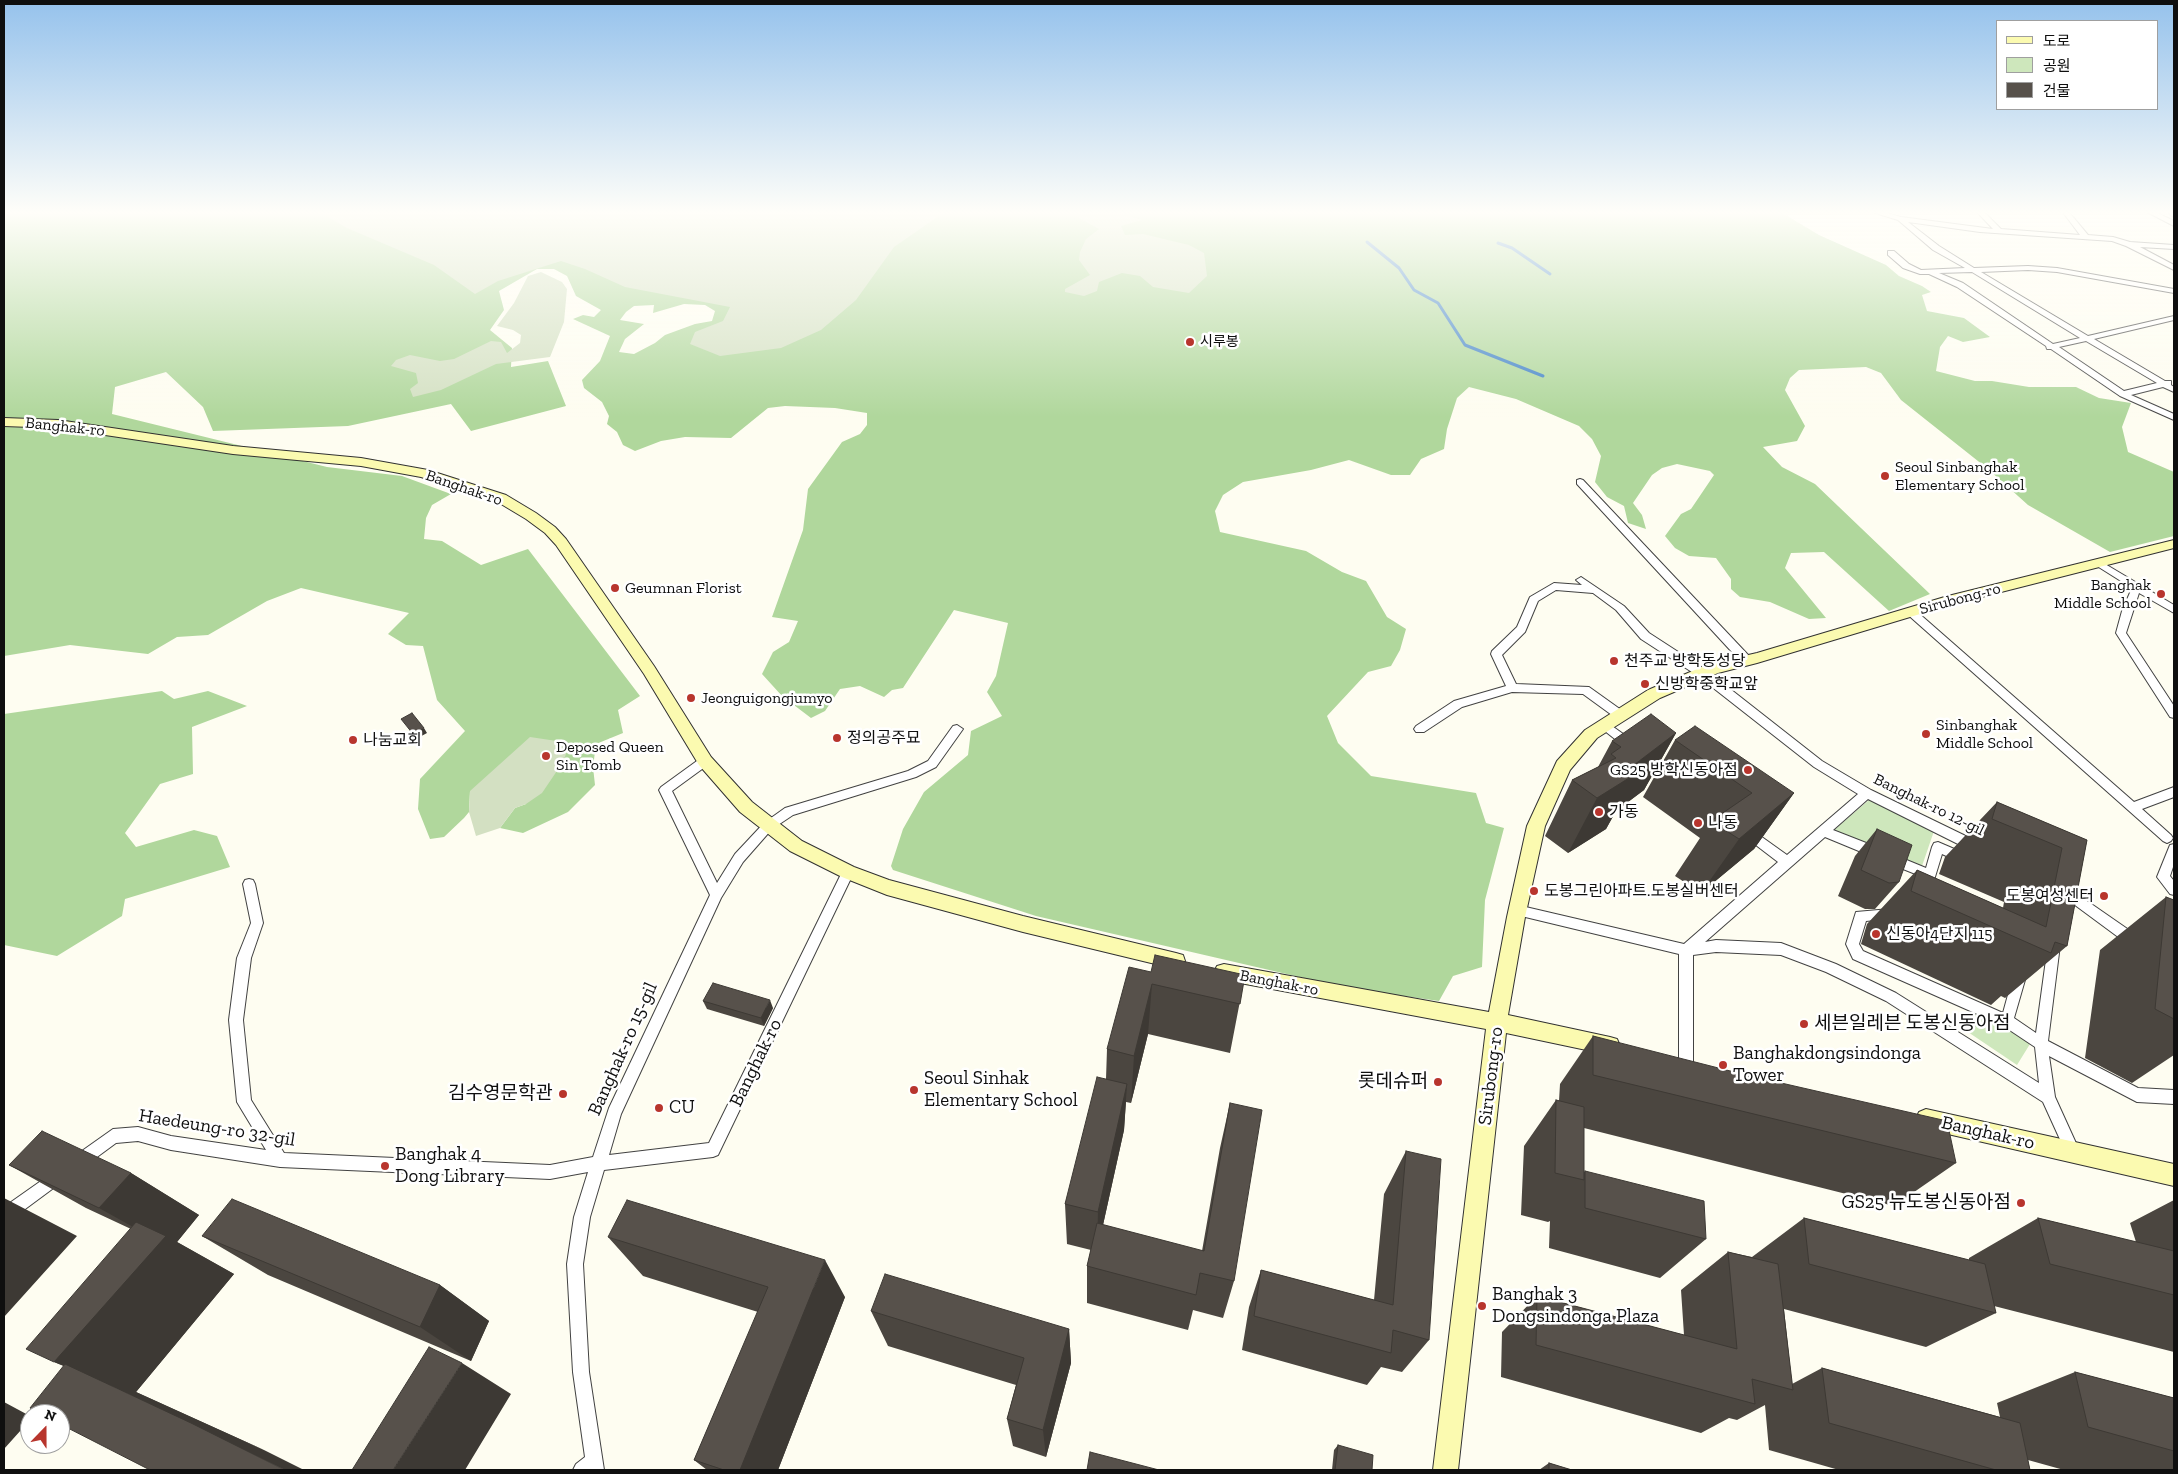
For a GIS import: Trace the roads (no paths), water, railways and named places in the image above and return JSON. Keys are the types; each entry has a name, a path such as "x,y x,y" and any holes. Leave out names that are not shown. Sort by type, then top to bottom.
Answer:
{"main road":[{"name":"Banghak-ro","path":"4,422 58,424 233,450 361,462 423,473 500,498 531,516 550,530 561,542 649,670 705,761 746,807 796,846 848,872 888,887 1023,924 1190,964"},
{"name":"Sirubong-ro","path":"1445,1470 1497,1022 1517,910 1536,826 1563,766 1591,734 1620,715 1654,694 1714,668 1747,661 1911,612 2174,544"},
{"name":"Banghak-ro","path":"1208,968 1330,994 1497,1022 1629,1050"},
{"name":"Banghak-ro","path":"1908,1115 2174,1175"}],"street":[{"path":"1948,280 1960,285 2123,394 2174,417"},
{"path":"1992,280 2174,390"},
{"path":"2112,280 2174,291"},
{"path":"2050,346 2174,318"},
{"path":"2123,394 2174,381"},
{"path":"1580,482 1747,661"},
{"path":"2100,564 2174,610"},
{"path":"1581,580 1620,608 1645,636 1702,673"},
{"path":"1512,688 1496,654 1521,629 1534,599 1554,586 1595,590"},
{"path":"2137,587 2127,611 2122,633 2174,714"},
{"path":"1911,612 2173,841 2163,877 2174,890"},
{"name":"Banghak-ro 12-gil","path":"1702,673 1818,764 1867,793 1982,850"},
{"path":"1420,729 1458,704 1512,688 1585,690 1620,715"},
{"path":"1605,725 1636,749"},
{"path":"768,826 789,811 912,774 932,764 957,730"},
{"path":"705,761 665,790 716,895"},
{"path":"2133,807 2174,792"},
{"path":"1686,1062 1686,950 1867,793"},
{"name":"Banghak-ro 15-gil","path":"590,1467 581,1372 575,1264 582,1217 614,1113 716,895 739,858 768,826"},
{"path":"1740,827 1787,862"},
{"path":"1824,830 1930,874"},
{"path":"1922,899 1938,847 1974,863"},
{"name":"Banghak-ro","path":"599,1163 713,1150 848,872"},
{"path":"249,884 257,923 244,958 236,1020 244,1102 280,1160"},
{"path":"2059,908 2057,886 2142,947"},
{"path":"1517,910 1686,950 1716,946 1781,949 1831,968 1890,997 2048,1097"},
{"path":"1900,917 1893,914 1862,916 1852,944 1858,955 2008,1021 2041,1044 2137,1095 2174,1097"},
{"path":"2057,927 2041,1044 2048,1097 2073,1152"},
{"path":"2008,1021 2021,964"},
{"name":"Haedeung-ro 32-gil","path":"4,1216 113,1136 138,1134 171,1143 280,1160 550,1172 599,1163"}],"waterway":[{"path":"1407,280 1414,290 1438,303 1465,345 1543,376"}],"place":[{"name":"시루봉","path":"1190,342"},
{"name":"Seoul Sinbanghak Elementary School","path":"1885,476"},
{"name":"Geumnan Florist","path":"615,588"},
{"name":"Banghak Middle School","path":"2161,594"},
{"name":"천주교 방학동성당","path":"1614,661"},
{"name":"신방학중학교앞","path":"1645,684"},
{"name":"Jeonguigongjumyo","path":"691,698"},
{"name":"Sinbanghak Middle School","path":"1926,734"},
{"name":"정의공주묘","path":"837,738"},
{"name":"나눔교회","path":"353,740"},
{"name":"Deposed Queen Sin Tomb","path":"546,756"},
{"name":"GS25 방학신동아점","path":"1748,770"},
{"name":"가동","path":"1599,812"},
{"name":"나동","path":"1698,823"},
{"name":"도봉그린아파트.도봉실버센터","path":"1534,891"},
{"name":"도봉여성센터","path":"2104,896"},
{"name":"신동아4단지 115","path":"1876,934"},
{"name":"세븐일레븐 도봉신동아점","path":"1804,1024"},
{"name":"Banghakdongsindonga Tower","path":"1723,1065"},
{"name":"롯데슈퍼","path":"1438,1082"},
{"name":"Seoul Sinhak Elementary School","path":"914,1090"},
{"name":"김수영문학관","path":"563,1094"},
{"name":"CU","path":"659,1108"},
{"name":"Banghak 4 Dong Library","path":"385,1166"},
{"name":"GS25 뉴도봉신동아점","path":"2021,1203"},
{"name":"Banghak 3 Dongsindonga Plaza","path":"1482,1306"}]}
